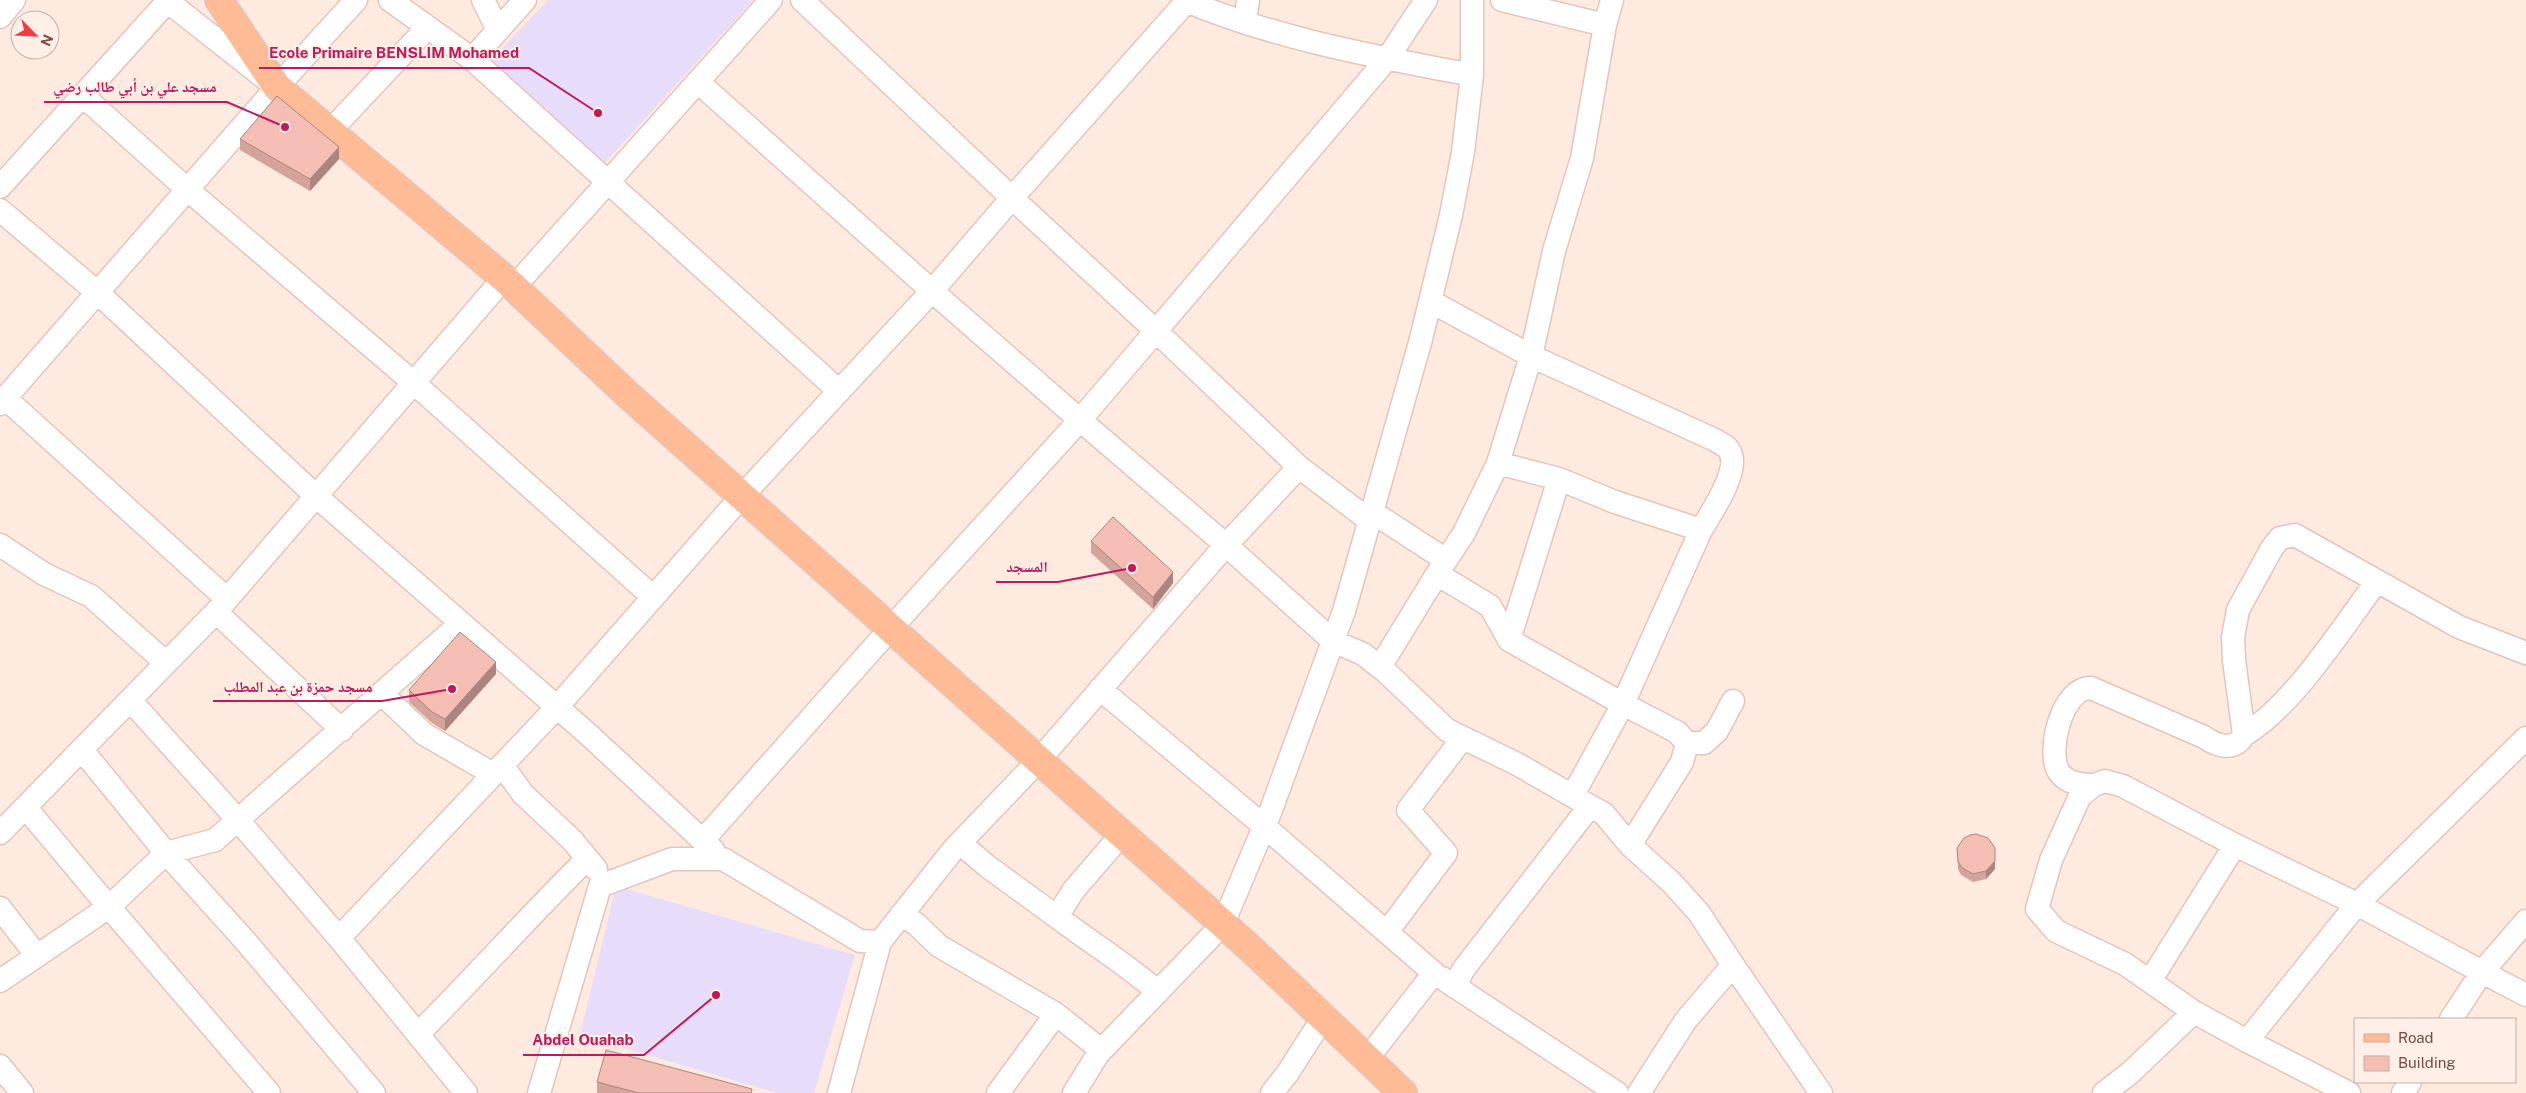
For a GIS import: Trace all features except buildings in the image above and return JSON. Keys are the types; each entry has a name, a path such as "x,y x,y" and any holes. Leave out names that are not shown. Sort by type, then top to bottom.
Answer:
{"main road":[{"path":"219,0 277,87 331,130 509,282 627,394 1223,924 1403,1093"}],"street":[{"path":"0,16 14,0"},
{"path":"342,730 222,605 3,401 277,87 356,0"},
{"path":"390,0 472,59 839,392"},
{"path":"483,0 498,30"},
{"path":"472,59 525,0"},
{"path":"0,833 222,605 414,383 509,282 607,183 771,0"},
{"path":"802,0 1299,467 1371,516 1441,567 1490,606 1509,640 1677,732 1687,743 1704,743 1717,731 1733,701"},
{"path":"1245,22 1248,0"},
{"path":"703,840 891,628 1080,420 1156,332 1387,59 1426,0"},
{"path":"1074,1093 1101,1050 1223,924 1264,826 1344,611 1430,302 1451,215 1463,152 1472,75 1472,0"},
{"path":"1502,0 1606,25"},
{"path":"1380,667 1464,532 1498,463 1531,356 1554,252 1582,158 1612,0"},
{"path":"0,188 167,1 277,87"},
{"path":"339,938 557,707 742,496 932,291 1186,1 1220,15 1387,59 1472,75"},
{"path":"331,130 428,27"},
{"path":"698,82 932,291 1226,545 1333,641 1363,654 1380,667 1446,730 1517,764 1604,814 1630,845 1672,883 1699,913 1732,965 1822,1093"},
{"path":"83,96 188,190 414,383 653,597"},
{"path":"0,210 98,293 316,496 557,707 723,859 860,941 880,942"},
{"path":"1430,302 1531,356 1715,440 1730,450 1734,462 1726,484 1701,530 1581,800 1463,970 1454,987"},
{"path":"1498,463 1559,478 1615,502 1701,530"},
{"path":"841,1092 880,942 960,843 1038,760 1226,545 1299,467"},
{"path":"1509,640 1559,478"},
{"path":"2244,735 2234,660 2233,637 2238,610 2272,548 2280,538 2295,535 2459,627 2526,653"},
{"path":"0,545 44,574 91,596 166,663"},
{"path":"2094,785 2078,785 2059,772 2056,759 2056,728 2070,698 2084,688 2091,688 2204,737 2216,745 2230,746 2240,741 2244,735 2262,724 2284,702 2377,581"},
{"path":"0,981 109,907 166,853 215,840 342,730 461,623"},
{"path":"1100,689 1264,826 1434,974 1616,1093"},
{"path":"382,694 424,734 497,770 572,840 608,884"},
{"path":"130,700 238,820 339,938 466,1093"},
{"path":"1387,932 1446,853 1408,810 1462,738"},
{"path":"2247,1041 2357,904 2526,738"},
{"path":"1630,845 1682,762 1687,743"},
{"path":"82,750 166,853 247,944 374,1093"},
{"path":"2349,1093 2194,1012 2125,964 2056,931 2037,909 2052,860 2080,796 2094,785 2105,781 2123,786 2235,845 2357,904 2526,995"},
{"path":"26,808 269,1093"},
{"path":"1057,917 1073,891 1122,834"},
{"path":"960,843 987,866 1098,948 1137,974 1157,991"},
{"path":"2150,981 2235,845"},
{"path":"418,1034 587,859"},
{"path":"538,1093 600,886 672,859 723,859"},
{"path":"0,908 37,956"},
{"path":"901,915 915,923 939,946 1056,1014 1101,1050"},
{"path":"2452,1018 2482,972 2526,921"},
{"path":"1639,1093 1686,1020 1732,965"},
{"path":"1367,1059 1434,974"},
{"path":"2104,1093 2130,1073 2194,1012"},
{"path":"998,1093 1056,1014"},
{"path":"1272,1093 1287,1074 1323,1018"},
{"path":"0,1066 22,1093"}],"shaded area":[{"path":"548,0 753,0 604,164 489,62"},
{"path":"616,886 855,955 814,1093 777,1093 580,1035"}],"place":[{"name":"Ecole Primaire BENSLIM Mohamed","path":"598,113"},
{"name":"مسجد علي بن أبي طالب رضي","path":"285,127"},
{"name":"المسجد","path":"1132,568"},
{"name":"مسجد حمزة بن عبد المطلب","path":"452,689"},
{"name":"Abdel Ouahab","path":"716,995"}]}
